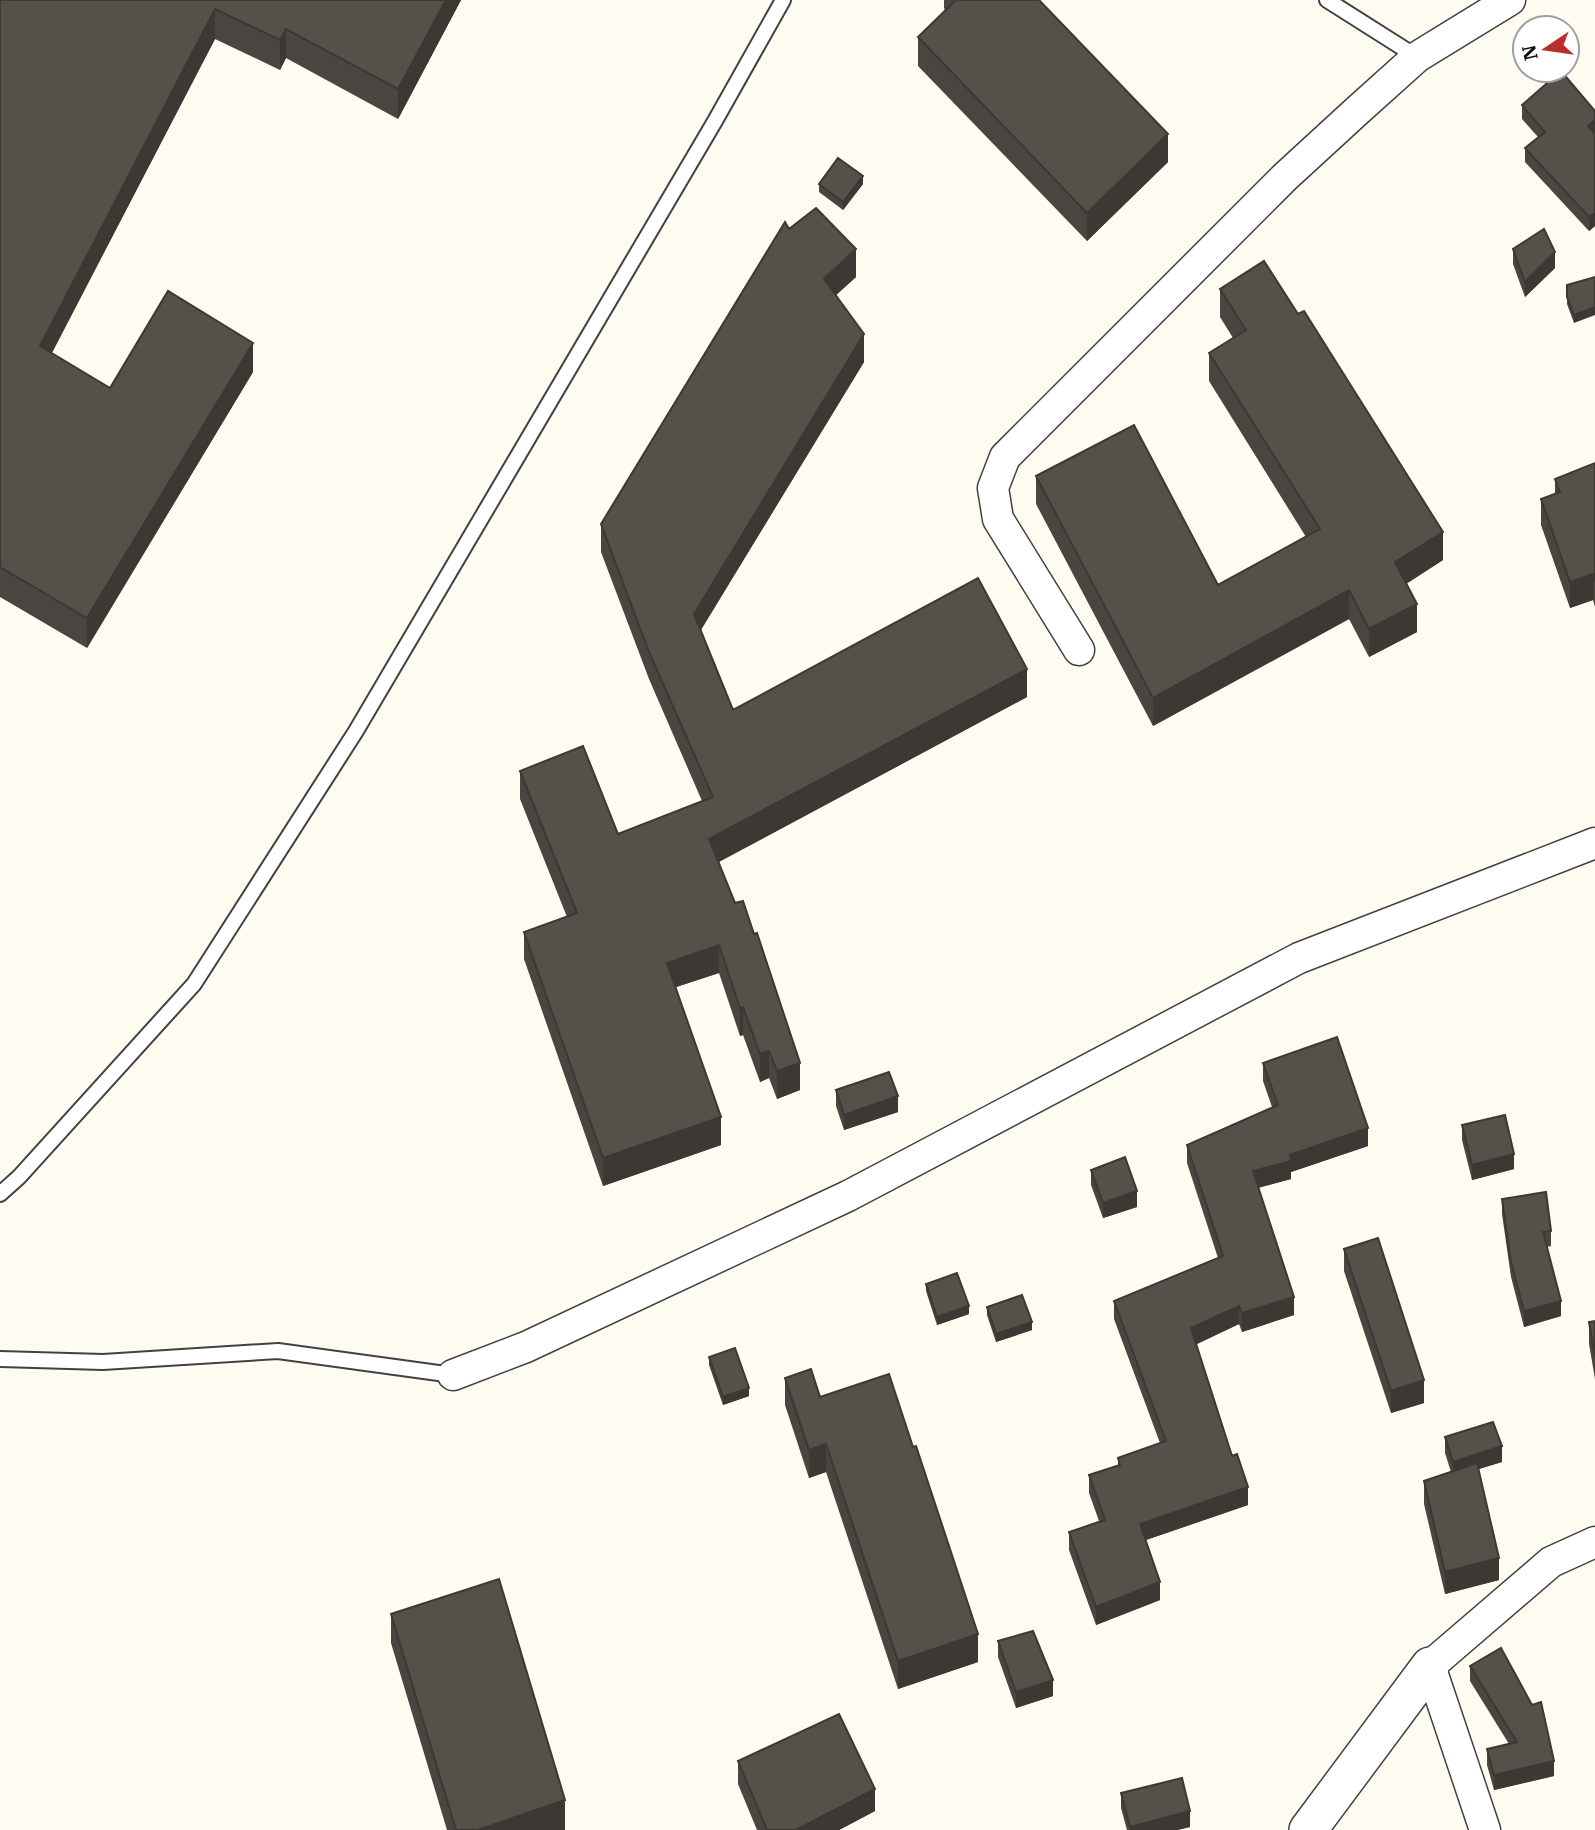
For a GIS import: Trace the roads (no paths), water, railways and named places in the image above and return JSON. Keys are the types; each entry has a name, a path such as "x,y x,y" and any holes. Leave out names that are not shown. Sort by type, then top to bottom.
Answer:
{"street":[{"path":"1079,650 998,519 993,488 1005,457 1285,177 1417,57 1510,0"},
{"path":"453,1375 526,1347 848,1196 1299,958 1595,843"},
{"path":"1308,1830 1430,1666 1552,1562 1595,1542"},
{"path":"1430,1666 1485,1830"}],"lane":[{"path":"0,1194 19,1177 194,984 356,731 715,121 783,0"},
{"path":"1327,0 1417,57"},
{"path":"0,1359 103,1362 278,1351 453,1375"}]}
